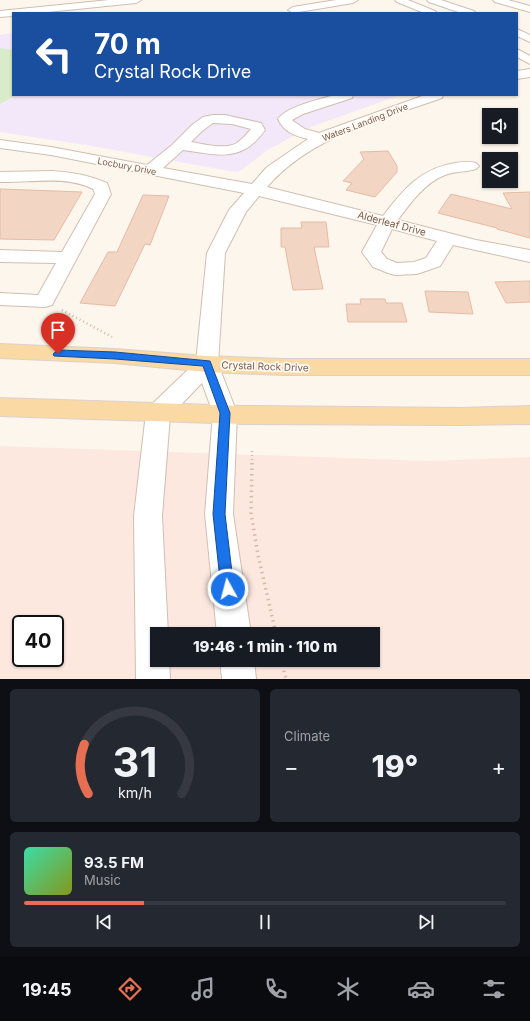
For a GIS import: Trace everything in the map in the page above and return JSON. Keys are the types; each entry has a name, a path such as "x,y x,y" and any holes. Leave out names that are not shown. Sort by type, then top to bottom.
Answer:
{"main road":[{"name":"Crystal Rock Drive","path":"0,352 115,356 207,364 299,367 530,367"},
{"path":"0,407 158,413 225,413 270,416 530,416"}],"street":[{"path":"41,0 41,11"},
{"path":"27,12 136,0"},
{"path":"293,10 353,0"},
{"path":"400,0 430,12"},
{"path":"432,0 468,12"},
{"path":"498,0 530,9"},
{"path":"328,4 343,10"},
{"path":"0,14 12,13"},
{"path":"518,33 530,39"},
{"path":"518,53 530,61"},
{"path":"518,75 530,73"},
{"path":"320,138 294,129 286,124 284,119 298,111 344,96"},
{"name":"Waters Landing Drive","path":"207,364 216,253 238,210 254,190 273,170 297,152 320,138 434,96"},
{"path":"395,97 413,104"},
{"path":"150,170 180,145 194,130 208,120 216,119 248,123 256,126 258,130 241,147 231,150 180,145"},
{"path":"0,157 7,145"},
{"name":"Locbury Drive","path":"7,145 254,190"},
{"path":"448,238 433,262 417,268 395,269 380,262 371,252 375,239 387,221 423,181 435,173 470,166"},
{"path":"0,177 69,178 92,180 101,186 103,194 46,301 0,299"},
{"name":"Alderleaf Drive","path":"254,190 282,195 448,238 530,256"},
{"path":"0,256 68,258"},
{"path":"153,679 148,516 158,413 207,364 225,413 219,514 233,627"},
{"path":"238,667 239,679"}],"path":[{"path":"46,301 119,340"},
{"path":"252,450 251,513 258,555 274,627"},
{"path":"283,667 286,679"}],"shaded area":[{"path":"12,33 12,96 397,96 308,128 266,151 243,169 237,172 229,171 92,146 0,132 0,35"},
{"path":"0,446 430,461 530,457 530,679 0,679"}],"green space":[{"path":"0,48 12,50 12,96 14,96 0,104"}],"building":[{"path":"388,151 397,166 397,172 375,197 346,190 352,183 343,181 364,159 360,152"},
{"path":"0,189 82,192 54,240 0,239"},
{"path":"530,192 530,238 438,213 451,194 512,209 503,193"},
{"path":"143,195 169,196 150,245 145,244 115,306 80,303 108,252 117,252"},
{"path":"301,222 326,222 329,247 314,247 323,289 293,290 285,247 281,247 281,228 302,228"},
{"path":"530,281 530,302 506,303 495,282"},
{"path":"425,291 468,292 473,314 429,312"},
{"path":"360,299 385,299 386,303 402,303 407,322 348,322 346,304 361,304"}],"route":[{"path":"58,354 115,356 207,364 225,413 219,514 228,589"}]}
